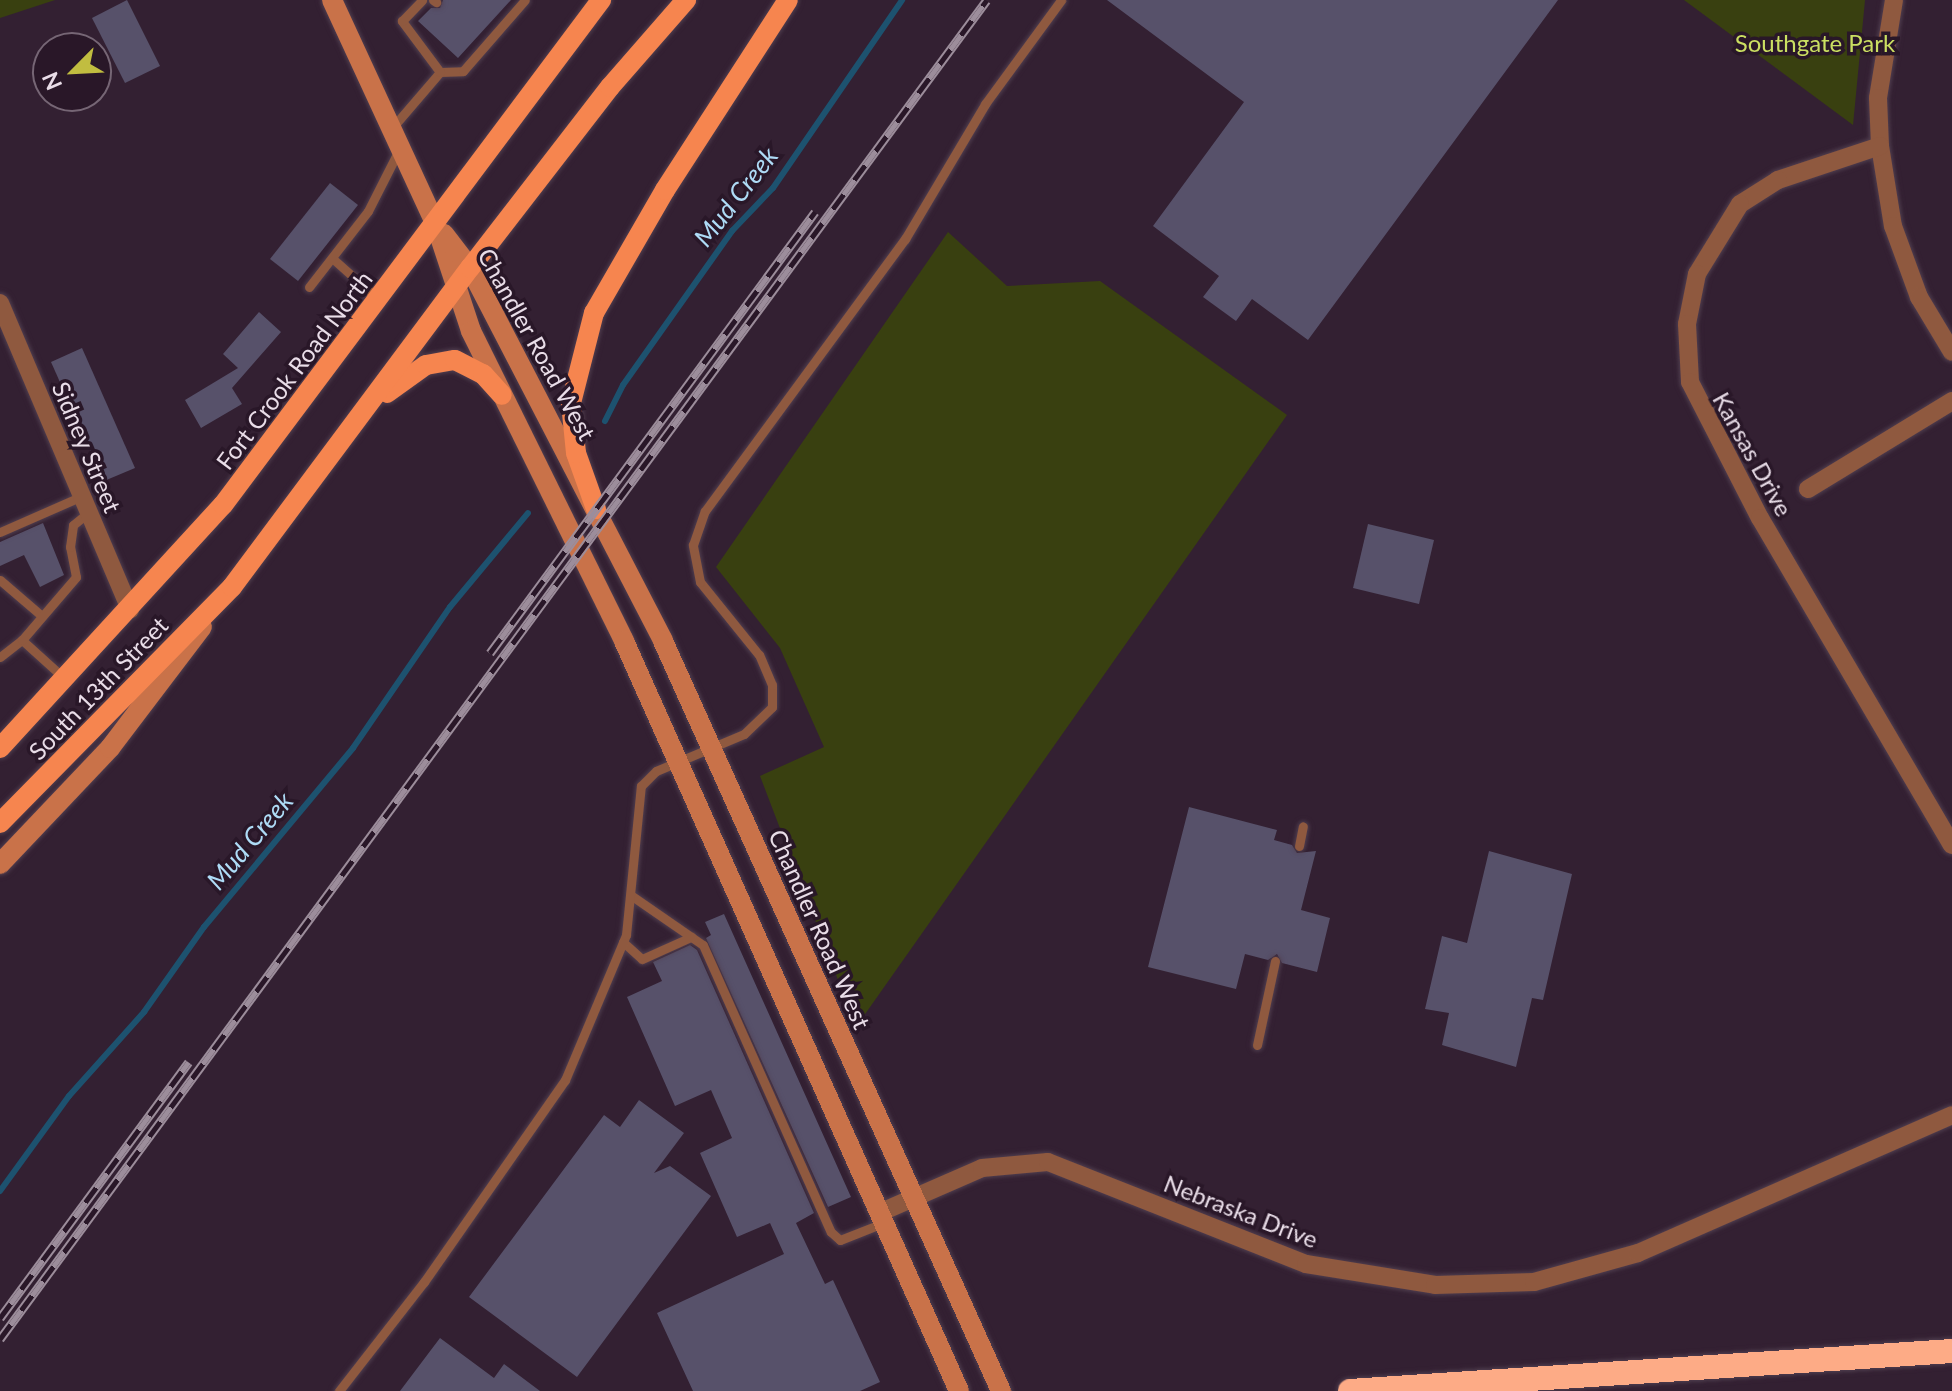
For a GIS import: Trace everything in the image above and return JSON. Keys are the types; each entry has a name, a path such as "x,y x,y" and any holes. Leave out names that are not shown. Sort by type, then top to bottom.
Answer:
{"highway":[{"path":"1350,1391 1952,1351"}],"main road":[{"path":"332,0 436,225"},
{"name":"Fort Crook Road North","path":"0,748 130,610 223,505 380,301 601,0"},
{"path":"0,864 110,748 470,268 610,87 686,0"},
{"path":"596,509 576,453 571,403 594,313 665,190 788,0"},
{"name":"Chandler Road West","path":"436,225 470,268 596,509 711,749 1001,1391"},
{"name":"Chandler Road West","path":"436,225 454,289 679,763 959,1391"},
{"path":"363,414 411,374 440,361 469,364 502,395"},
{"name":"South 13th Street","path":"0,823 232,587"}],"street":[{"path":"1894,0 1878,98 1880,146 1893,226 1919,297 1952,352"},
{"name":"Kansas Drive","path":"1880,146 1778,180 1740,204 1697,274 1687,324 1690,382 1760,518 1952,845"},
{"name":"Sidney Street","path":"0,303 130,610"},
{"path":"1808,489 1952,401"},
{"name":"Nebraska Drive","path":"881,1218 913,1198 982,1168 1048,1162 1306,1264 1435,1285 1534,1282 1650,1248 1952,1115"}],"lane":[{"path":"422,0 402,21 440,72"},
{"path":"392,128 440,72 463,71 480,42 524,0"},
{"path":"339,1391 424,1282 565,1080 623,942 632,896 634,814 641,786 656,771 711,749 764,720 772,707 772,685 759,655 700,582 693,545 705,511 905,239 985,104 1061,0"},
{"path":"309,287 368,211 400,147"},
{"path":"332,258 380,301"},
{"path":"0,532 85,504"},
{"path":"0,657 22,640 76,577 70,547 73,525 85,504"},
{"path":"0,580 42,616"},
{"path":"22,640 65,680"},
{"path":"1299,846 1303,826"},
{"path":"632,896 703,945 831,1232 840,1240 881,1218"},
{"path":"623,942 642,959 691,937"},
{"path":"1257,1045 1275,961"}],"green space":[{"path":"0,0 55,0 0,18"},
{"name":"Southgate Park","path":"1684,0 1865,0 1853,125"},
{"path":"948,232 1007,286 1100,281 1287,415 856,1027 760,776 824,747 780,648 716,567"}],"building":[{"path":"127,0 160,66 125,83 112,57 112,32 99,32 92,18"},
{"path":"443,0 511,0 458,58 418,21 431,8 440,8"},
{"path":"1107,0 1558,0 1308,340 1252,299 1236,321 1203,297 1219,276 1153,226 1244,102"},
{"path":"330,183 358,205 298,281 270,259"},
{"path":"259,312 281,332 232,388 242,404 201,428 185,400 238,368 223,354"},
{"path":"82,348 135,468 104,481 51,362"},
{"path":"43,523 64,575 40,587 24,555 0,566 0,542"},
{"path":"1368,524 1434,540 1419,604 1353,588"},
{"path":"1189,807 1277,830 1274,840 1292,845 1297,853 1316,851 1301,910 1330,918 1317,972 1282,963 1277,954 1268,960 1245,954 1236,989 1148,967"},
{"path":"1489,851 1572,874 1543,1000 1532,998 1516,1067 1442,1045 1449,1013 1425,1009 1442,936 1467,943"},
{"path":"724,914 851,1197 828,1207 706,938 711,935 705,922"},
{"path":"690,945 697,950 814,1213 796,1223 825,1284 833,1280 880,1382 860,1391 693,1391 657,1313 784,1254 770,1223 737,1237 700,1153 732,1138 711,1090 675,1106 627,997 662,981 653,962"},
{"path":"639,1100 684,1133 654,1173 670,1166 711,1196 577,1377 469,1297 604,1115 620,1127"},
{"path":"440,1338 494,1378 504,1364 540,1391 400,1391"}],"waterway":[{"name":"Mud Creek","path":"605,421 623,385 732,231 773,188 902,0"},
{"name":"Mud Creek","path":"0,1191 69,1096 144,1012 204,927 353,748 450,607 528,513"}],"railway":[{"path":"0,1339 987,0"},
{"path":"490,653 815,212"},
{"path":"0,1318 189,1062"}]}
